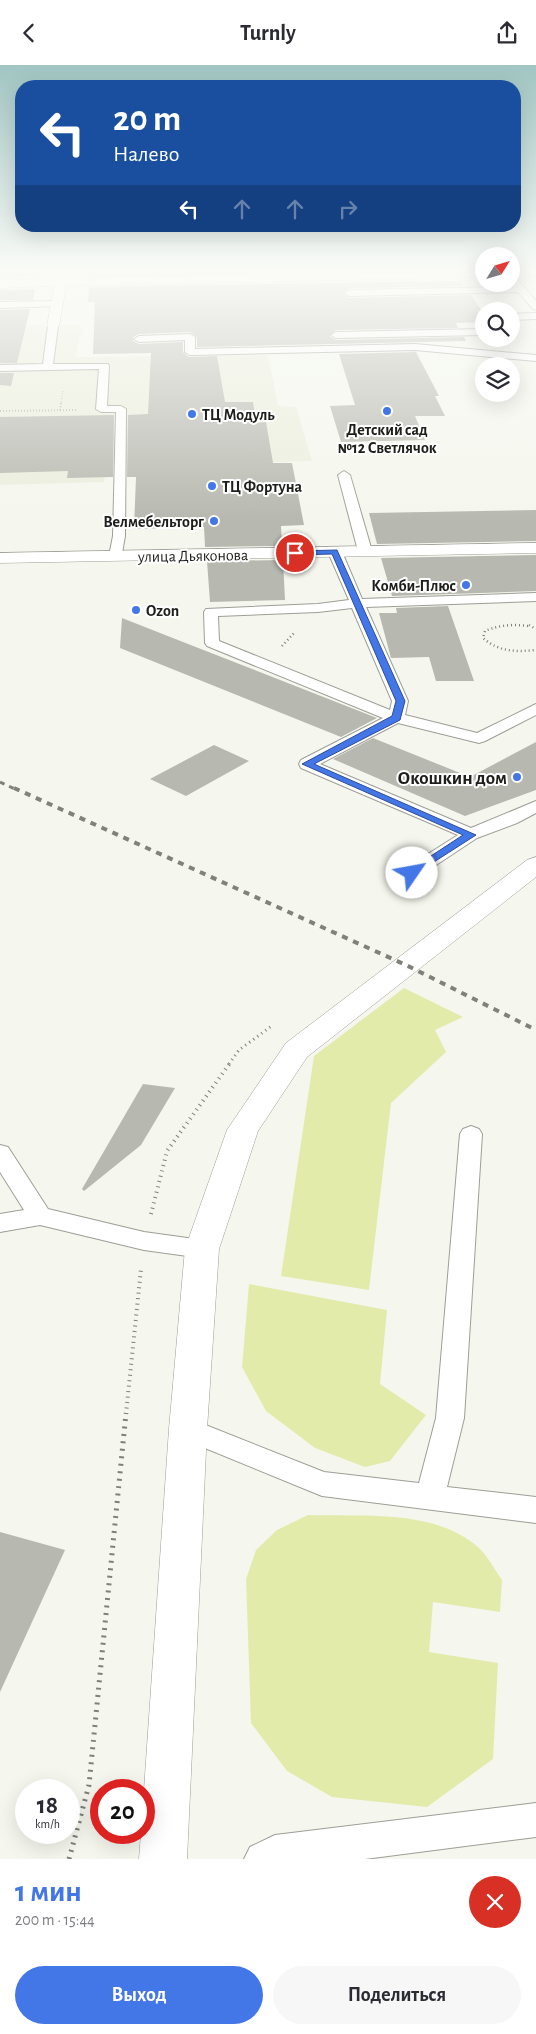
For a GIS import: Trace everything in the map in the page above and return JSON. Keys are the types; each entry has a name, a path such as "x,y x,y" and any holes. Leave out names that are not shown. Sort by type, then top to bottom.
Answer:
{"street":[{"name":"улица Дьяконова","path":"0,558 536,548"},
{"path":"163,1859 188,1429 202,1249 243,1130 296,1050 536,865"}],"lane":[{"path":"48,367 50,354"},
{"path":"489,354 536,358"},
{"path":"0,368 104,366 101,409 121,409 116,556"},
{"path":"344,475 365,551"},
{"path":"335,552 400,701 396,718 306,764 471,835"},
{"path":"536,597 357,603 318,608 211,613 212,643 396,718 479,738 536,709"},
{"path":"412,873 471,835 511,819 536,806"},
{"path":"430,1498 450,1418 471,1134"},
{"path":"0,1153 40,1216"},
{"path":"0,1223 40,1216 144,1241 202,1249"},
{"path":"188,1429 322,1484 536,1510"},
{"path":"262,1859 275,1853 534,1818"}],"path":[{"path":"0,411 101,409"},
{"path":"264,664 318,608"},
{"path":"528,625 532,621"},
{"path":"536,629 528,625 511,624 495,626 485,631 483,638 489,645 503,650 520,652 536,650"}],"shaded area":[{"path":"0,354 77,354 76,357 268,355 278,406 296,407 312,461 106,465 104,482 0,485"}],"green space":[{"path":"404,988 463,1017 435,1030 446,1052 391,1103 369,1290 281,1276 314,1056"},
{"path":"249,1284 387,1310 380,1384 426,1415 390,1461 365,1467 315,1448 266,1411 242,1367"},
{"path":"308,1515 398,1517 442,1527 462,1536 480,1549 502,1580 500,1612 433,1602 429,1652 498,1663 493,1759 427,1807 332,1797 287,1771 251,1723 246,1579 256,1550 277,1530"}],"building":[{"path":"0,354 19,354 17,363 0,363"},
{"path":"151,354 185,354 189,357 217,356 225,402 253,402 256,423 266,422 273,463 292,463 304,525 281,526 282,546 205,547 204,527 134,529 136,477 127,477 128,415 148,414"},
{"path":"339,354 417,354 439,396 435,396 445,416 415,416 425,440 341,442 330,406 355,405"},
{"path":"0,373 14,373 11,386 0,385"},
{"path":"114,415 113,477 67,478 68,471 0,473 0,417"},
{"path":"536,510 536,541 377,544 369,513"},
{"path":"536,555 536,591 392,596 381,558"},
{"path":"283,560 285,600 210,602 207,561"},
{"path":"448,606 474,681 436,681 429,657 391,658 379,613 397,613 396,608"},
{"path":"122,618 377,718 341,737 120,648"},
{"path":"373,738 470,777 536,742 536,790 465,816 333,759"},
{"path":"214,745 249,761 186,796 150,779"},
{"path":"143,1084 175,1088 141,1145 84,1191 82,1189"},
{"path":"0,1532 65,1550 0,1692"}],"railway":[{"path":"0,782 17,790"},
{"path":"14,788 406,965 536,1030"}],"place":[{"name":"Детский сад №12 Светлячок","path":"387,411"},
{"name":"ТЦ Модуль","path":"192,414"},
{"name":"ТЦ Фортуна","path":"212,486"},
{"name":"Велмебельторг","path":"214,521"},
{"name":"Комби-Плюс","path":"466,585"},
{"name":"Ozon","path":"136,610"},
{"name":"Окошкин дом","path":"517,777"}],"route":[{"path":"295,553 335,552 400,701 396,718 306,764 471,835 412,873"}]}
